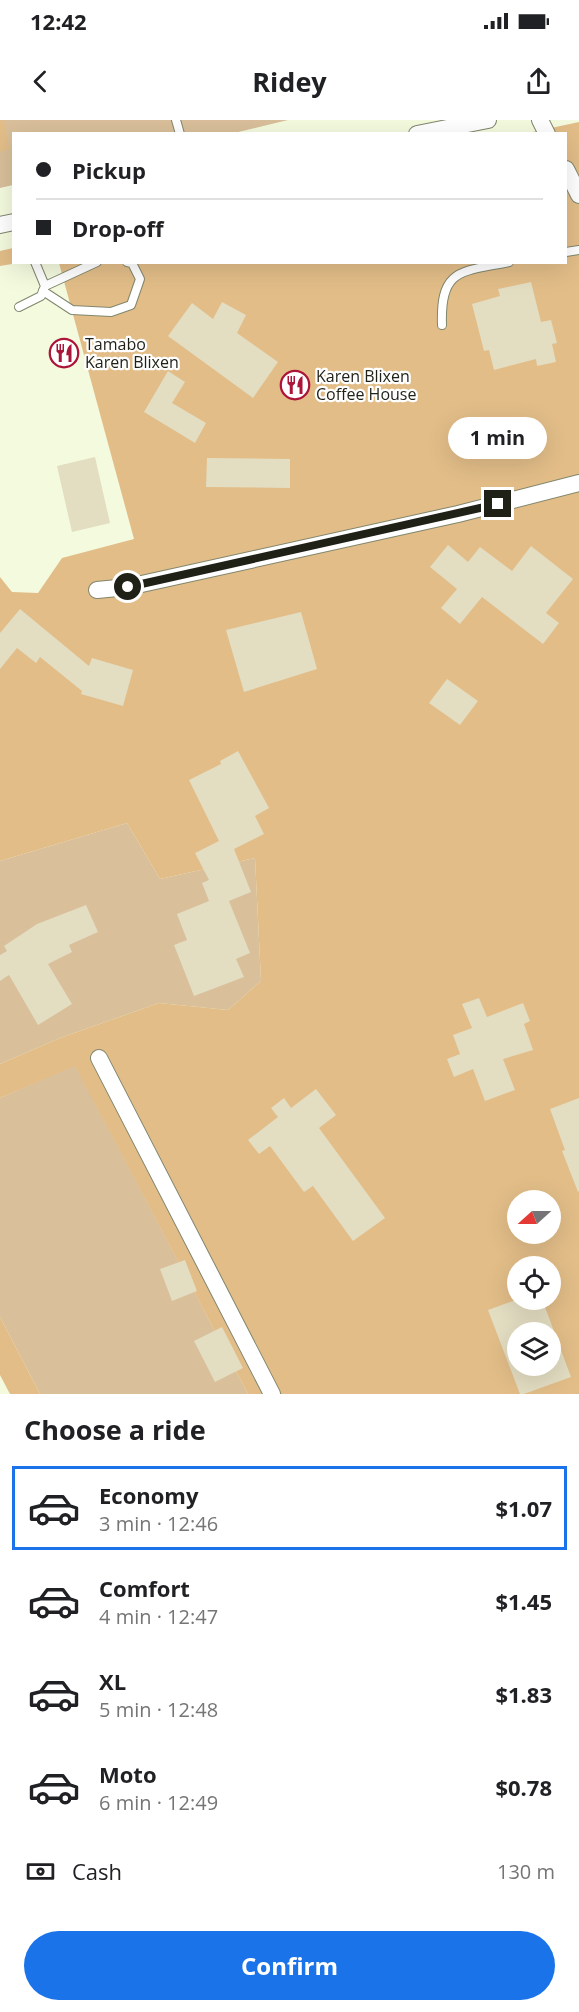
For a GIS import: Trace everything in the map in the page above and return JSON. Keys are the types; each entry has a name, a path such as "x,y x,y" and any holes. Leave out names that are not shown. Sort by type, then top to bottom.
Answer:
{"street":[{"path":"427,132 488,120"},
{"path":"567,171 579,195"},
{"path":"97,590 128,587 447,517 579,483"},
{"path":"99,1058 272,1394"}],"lane":[{"path":"36,264 44,289 72,310 111,312 131,305 140,279 132,264"},
{"path":"18,307 41,296 44,289 93,264"},
{"path":"442,324 441,300 446,285 458,274 500,264"}],"shaded area":[{"path":"0,120 288,120 238,132 12,132 12,185 0,188"},
{"path":"0,120 4,120 9,149 0,152"},
{"path":"579,122 579,1394 248,1394 75,1066 0,1098 0,1064 60,1038 159,1003 228,1010 261,981 255,858 160,879 127,823 0,861 0,577 12,592 38,593 62,558 134,539 59,264 567,264 567,132 533,132"},
{"path":"12,248 12,264 0,266 0,251"},
{"path":"127,823 160,879 255,858 261,981 228,1010 159,1003 60,1038 0,1064 0,861"},
{"path":"75,1065 248,1394 40,1394 0,1317 0,1098"},
{"path":"0,1317 40,1394 10,1394 0,1375"}],"building":[{"path":"531,282 541,322 551,320 557,343 552,344 556,362 537,366 536,359 494,370 489,350 484,351 472,304 500,296 498,289"},
{"path":"222,302 246,315 237,333 278,362 253,398 168,336 192,303 213,319"},
{"path":"168,371 185,382 172,403 206,423 195,443 144,412"},
{"path":"95,457 110,523 72,532 57,466"},
{"path":"207,458 290,459 290,488 206,487"},
{"path":"448,545 468,562 480,547 512,571 531,546 573,579 546,613 559,623 543,644 482,597 460,624 441,608 457,589 430,567"},
{"path":"20,609 89,666 92,658 133,670 123,706 81,694 82,691 40,657 36,663 17,648 0,669 0,633"},
{"path":"301,612 317,669 244,692 226,630"},
{"path":"447,679 478,701 460,725 429,703"},
{"path":"238,751 269,808 255,816 264,834 234,849 251,892 229,901 250,953 236,959 244,977 194,996 174,945 187,940 177,914 209,901 202,883 209,880 195,853 219,841 189,780 221,764 220,761"},
{"path":"86,905 98,932 69,945 72,952 48,964 72,1004 38,1025 9,975 0,981 0,955 7,951 4,946 37,924"},
{"path":"479,998 487,1017 523,1003 530,1021 524,1024 533,1050 503,1059 515,1090 485,1101 473,1069 454,1077 447,1059 460,1054 453,1035 472,1028 462,1004"},
{"path":"316,1089 336,1115 319,1128 385,1218 353,1241 313,1186 304,1192 270,1146 259,1154 248,1140 278,1117 271,1108 284,1098 291,1108"},
{"path":"579,1098 578,1192 562,1151 565,1150 550,1109"},
{"path":"185,1260 197,1291 172,1301 160,1269"},
{"path":"507,1303 507,1310 546,1310 551,1322 507,1322 507,1360 488,1310"},
{"path":"222,1327 243,1368 215,1382 194,1341"},
{"path":"561,1350 571,1377 520,1394 513,1376 561,1376"}],"place":[{"name":"Tamabo Karen Blixen","path":"64,353"},
{"name":"Karen Blixen Coffee House","path":"295,385"}],"route":[{"path":"128,587 498,504"}]}
